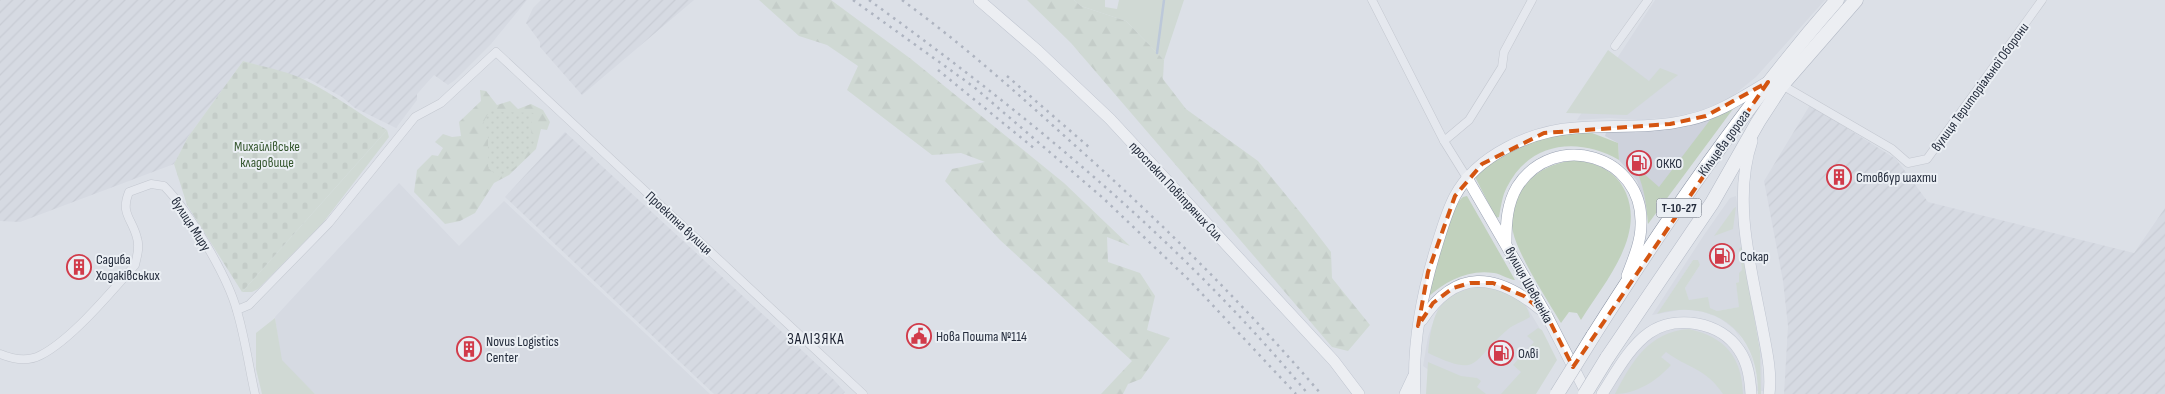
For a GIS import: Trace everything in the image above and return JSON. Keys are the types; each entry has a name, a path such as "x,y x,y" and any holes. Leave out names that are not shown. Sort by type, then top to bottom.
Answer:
{"highway":[{"name":"Кільцева дорога","path":"1557,394 1621,292 1768,82 1836,0"},
{"name":"Кільцева дорога","path":"1586,394 1607,358 1712,203 1758,122 1782,85 1856,0"}],"main road":[{"name":"проспект Повітряних Сил","path":"979,0 1038,51 1110,119 1334,361 1359,394"},
{"path":"1415,394 1414,375 1418,326 1428,272 1455,196 1467,178 1482,164 1503,151 1544,133 1576,128 1638,126 1706,116 1768,82"},
{"path":"1758,122 1747,156 1744,202 1748,247 1767,351 1769,394"},
{"path":"1506,242 1509,207 1518,186 1530,173 1539,166 1563,156 1587,156 1599,159 1619,170 1629,180 1636,194 1640,209 1642,225 1636,253 1621,292"},
{"name":"вулиця Шевченка","path":"1467,178 1506,242 1546,314 1586,394"},
{"path":"1418,326 1439,297 1459,286 1477,282 1498,284 1524,296 1546,314"},
{"path":"1602,394 1615,373 1649,333 1673,324 1701,324 1715,330 1738,349 1747,367 1751,394"},
{"path":"1334,361 1367,394"},
{"path":"1405,394 1414,375"}],"street":[{"name":"вулиця Шевченка","path":"1372,0 1444,141 1467,178"},
{"path":"1444,141 1469,120 1502,67 1504,52 1532,0"},
{"path":"1615,46 1648,0"},
{"name":"вулиця Територіальної Оборони","path":"1782,85 1892,149 1908,163 1927,159 2042,0"},
{"name":"Проектна вулиця","path":"237,310 248,305 329,223 414,117 441,103 496,52 863,394"},
{"name":"вулиця Миру","path":"0,354 11,359 30,358 41,355 71,332 135,265 138,252 137,237 127,216 125,203 129,192 151,184 164,186 183,209 214,260 237,310 255,394"}],"highlighted area":[{"path":"1768,82 1573,367 1546,314 1524,296 1493,283 1470,283 1453,288 1433,303 1418,326 1428,272 1455,196 1482,164 1544,133 1670,124 1706,116"}],"shaded area":[{"path":"0,0 527,0 491,44 455,80 448,85 434,75 417,94 417,100 396,128 355,108 342,97 307,78 304,79 243,61 188,137 174,164 20,222 0,221"},
{"path":"541,0 694,0 582,95 540,47 540,42 526,23 533,8"},
{"path":"1655,0 1825,0 1756,77 1730,98 1713,107 1673,117 1637,120 1610,118 1577,120"},
{"path":"1810,105 1896,159 1928,202 2134,253 2165,208 2165,394 1784,394 1788,326 1783,281 1764,181"},
{"path":"1721,114 1647,212 1637,181 1619,160 1618,143 1605,136 1607,130 1694,124"},
{"path":"565,132 845,392 843,394 714,394 505,197"},
{"path":"399,183 459,246 504,201 710,394 315,394 281,360 275,317"},
{"path":"1736,196 1761,351 1763,391 1757,391 1751,359 1743,343 1752,358 1758,390 1760,351 1744,250 1739,249 1742,270 1740,282 1736,283 1740,307 1717,311 1689,301 1685,288 1700,265 1693,260 1658,313 1673,309 1683,309 1652,315 1730,198"},
{"path":"1484,286 1524,302 1549,344 1508,394 1464,394 1423,366 1428,337 1440,302 1461,289"},
{"path":"1715,316 1721,318 1735,328 1743,341 1734,329"},
{"path":"1678,327 1701,328 1725,342 1740,360 1746,394 1608,394 1639,347 1655,335"}],"green space":[{"path":"759,0 831,0 911,59 1064,183 1130,246 1107,237 1108,262 1140,273 1155,296 1147,330 1170,338 1141,379 1128,384 1123,394 1101,394 1132,361 1000,240 945,181 952,169 985,162 961,153 932,155 847,90 858,66 827,45 799,36"},
{"path":"1027,0 1074,0 1081,6 1126,21 1164,60 1163,79 1186,109 1258,161 1331,252 1332,278 1370,325 1348,351 1332,347 1071,43"},
{"path":"1074,0 1105,0 1105,7 1117,9 1119,0 1184,0 1164,60 1126,21 1081,6"},
{"path":"1608,50 1649,81 1660,68 1678,75 1627,115 1566,113"},
{"name":"Михайлівське кладовище","path":"243,61 305,80 326,91 387,130 242,292 187,205 174,164 188,137"},
{"path":"480,90 486,91 497,105 510,101 518,109 531,104 543,110 550,122 547,130 541,129 536,149 509,175 494,183 475,213 460,221 445,224 414,192 417,170 432,155 438,156 443,148 435,142 443,134 452,137 461,136 459,122 481,101"},
{"path":"491,108 498,112 536,113 530,126 534,143 515,167 499,177 488,168 488,130 482,125"},
{"path":"1733,109 1648,224 1644,193 1633,164 1659,187 1710,120"},
{"path":"387,130 389,137 322,224 258,289 252,292 242,292"},
{"path":"1587,131 1618,143 1619,160 1588,148 1572,146 1542,152 1529,160 1517,172 1505,190 1499,217 1496,218 1475,177 1497,158 1548,135"},
{"path":"1575,160 1591,163 1605,169 1622,185 1630,210 1630,227 1619,260 1581,320 1577,313 1569,312 1561,323 1534,278 1516,242 1512,226 1512,213 1518,195 1530,179 1554,165"},
{"path":"1467,196 1515,280 1494,273 1475,273 1450,281 1428,297 1452,215 1457,204 1463,197"},
{"path":"1736,207 1733,229 1714,236 1734,208"},
{"path":"1742,246 1760,351 1761,394 1758,394 1756,373 1751,354 1742,338 1730,325 1715,316 1698,311 1678,310 1657,314 1693,260 1698,260 1700,265 1685,288 1689,300 1708,297 1710,308 1717,311 1739,307 1736,283 1739,282 1739,273 1742,270 1739,249"},
{"path":"1484,287 1505,292 1519,299 1528,310 1530,317 1508,329 1473,363 1466,365 1457,364 1428,353 1432,326 1441,306 1457,293"},
{"path":"275,318 282,360 315,394 262,394 256,369 256,333"},
{"path":"1538,328 1542,330 1557,360 1536,394 1501,394 1521,372 1513,365 1534,342 1527,336"},
{"path":"1689,329 1712,337 1722,343 1729,351 1739,369 1743,394 1723,394 1710,379 1666,352 1661,357 1671,365 1653,381 1631,392 1615,394 1635,360 1652,342 1675,331"},
{"path":"1428,362 1461,376 1477,378 1481,381 1477,387 1486,394 1426,394"}],"waterway":[{"path":"1157,53 1164,0"}],"railway":[{"path":"853,0 974,87 1103,198 1189,280 1296,394"},
{"path":"869,0 987,89 1101,183 1209,284 1308,394"},
{"path":"902,0 988,68 1136,201 1231,295 1321,394"},
{"path":"938,70 1035,149"},
{"path":"1007,76 1090,148"}],"place":[{"name":"ОККО","path":"1639,163"},
{"name":"Стовбур шахти","path":"1839,177"},
{"name":"Сокар","path":"1722,256"},
{"name":"Садиба Ходаківських","path":"79,267"},
{"name":"Нова Пошта №114","path":"919,336"},
{"name":"Novus Logistics Center","path":"469,349"},
{"name":"Олві","path":"1501,353"}],"district":[{"name":"ЗАЛІЗЯКА","path":"816,339"}]}
